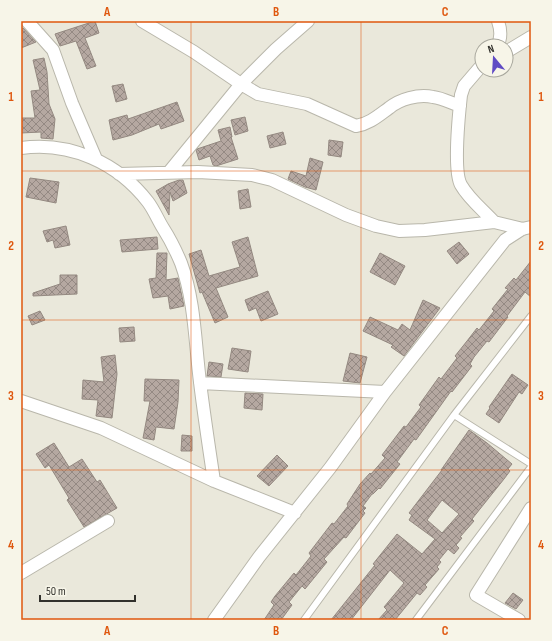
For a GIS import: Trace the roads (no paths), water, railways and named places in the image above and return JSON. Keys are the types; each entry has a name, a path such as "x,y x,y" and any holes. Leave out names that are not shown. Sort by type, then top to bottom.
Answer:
{"street":[{"path":"27,21 53,50 72,102 96,159"},
{"path":"142,21 201,56 258,94 307,104 356,126 370,122 392,106 406,99 421,96 433,97 460,106"},
{"path":"169,172 241,84 281,44 308,21"},
{"path":"498,21 501,28 500,38"},
{"path":"514,47 531,37"},
{"path":"474,75 464,86 461,95 457,170 460,184 468,195 494,222"},
{"path":"21,148 31,146 60,147 83,153 107,164 129,181 149,202 181,263 193,312 200,383 214,481"},
{"path":"119,174 198,172 261,177 272,180 346,215 376,226 399,231 425,230 494,222 527,228"},
{"path":"214,620 259,557 330,468 385,392 505,240 527,228"},
{"path":"200,383 385,392"},
{"path":"21,401 101,428 214,481 295,513"},
{"path":"519,620 476,596 531,508"},
{"path":"21,573 108,521"}],"lane":[{"path":"304,620 454,415 531,316"},
{"path":"416,620 531,466 454,415"}]}
